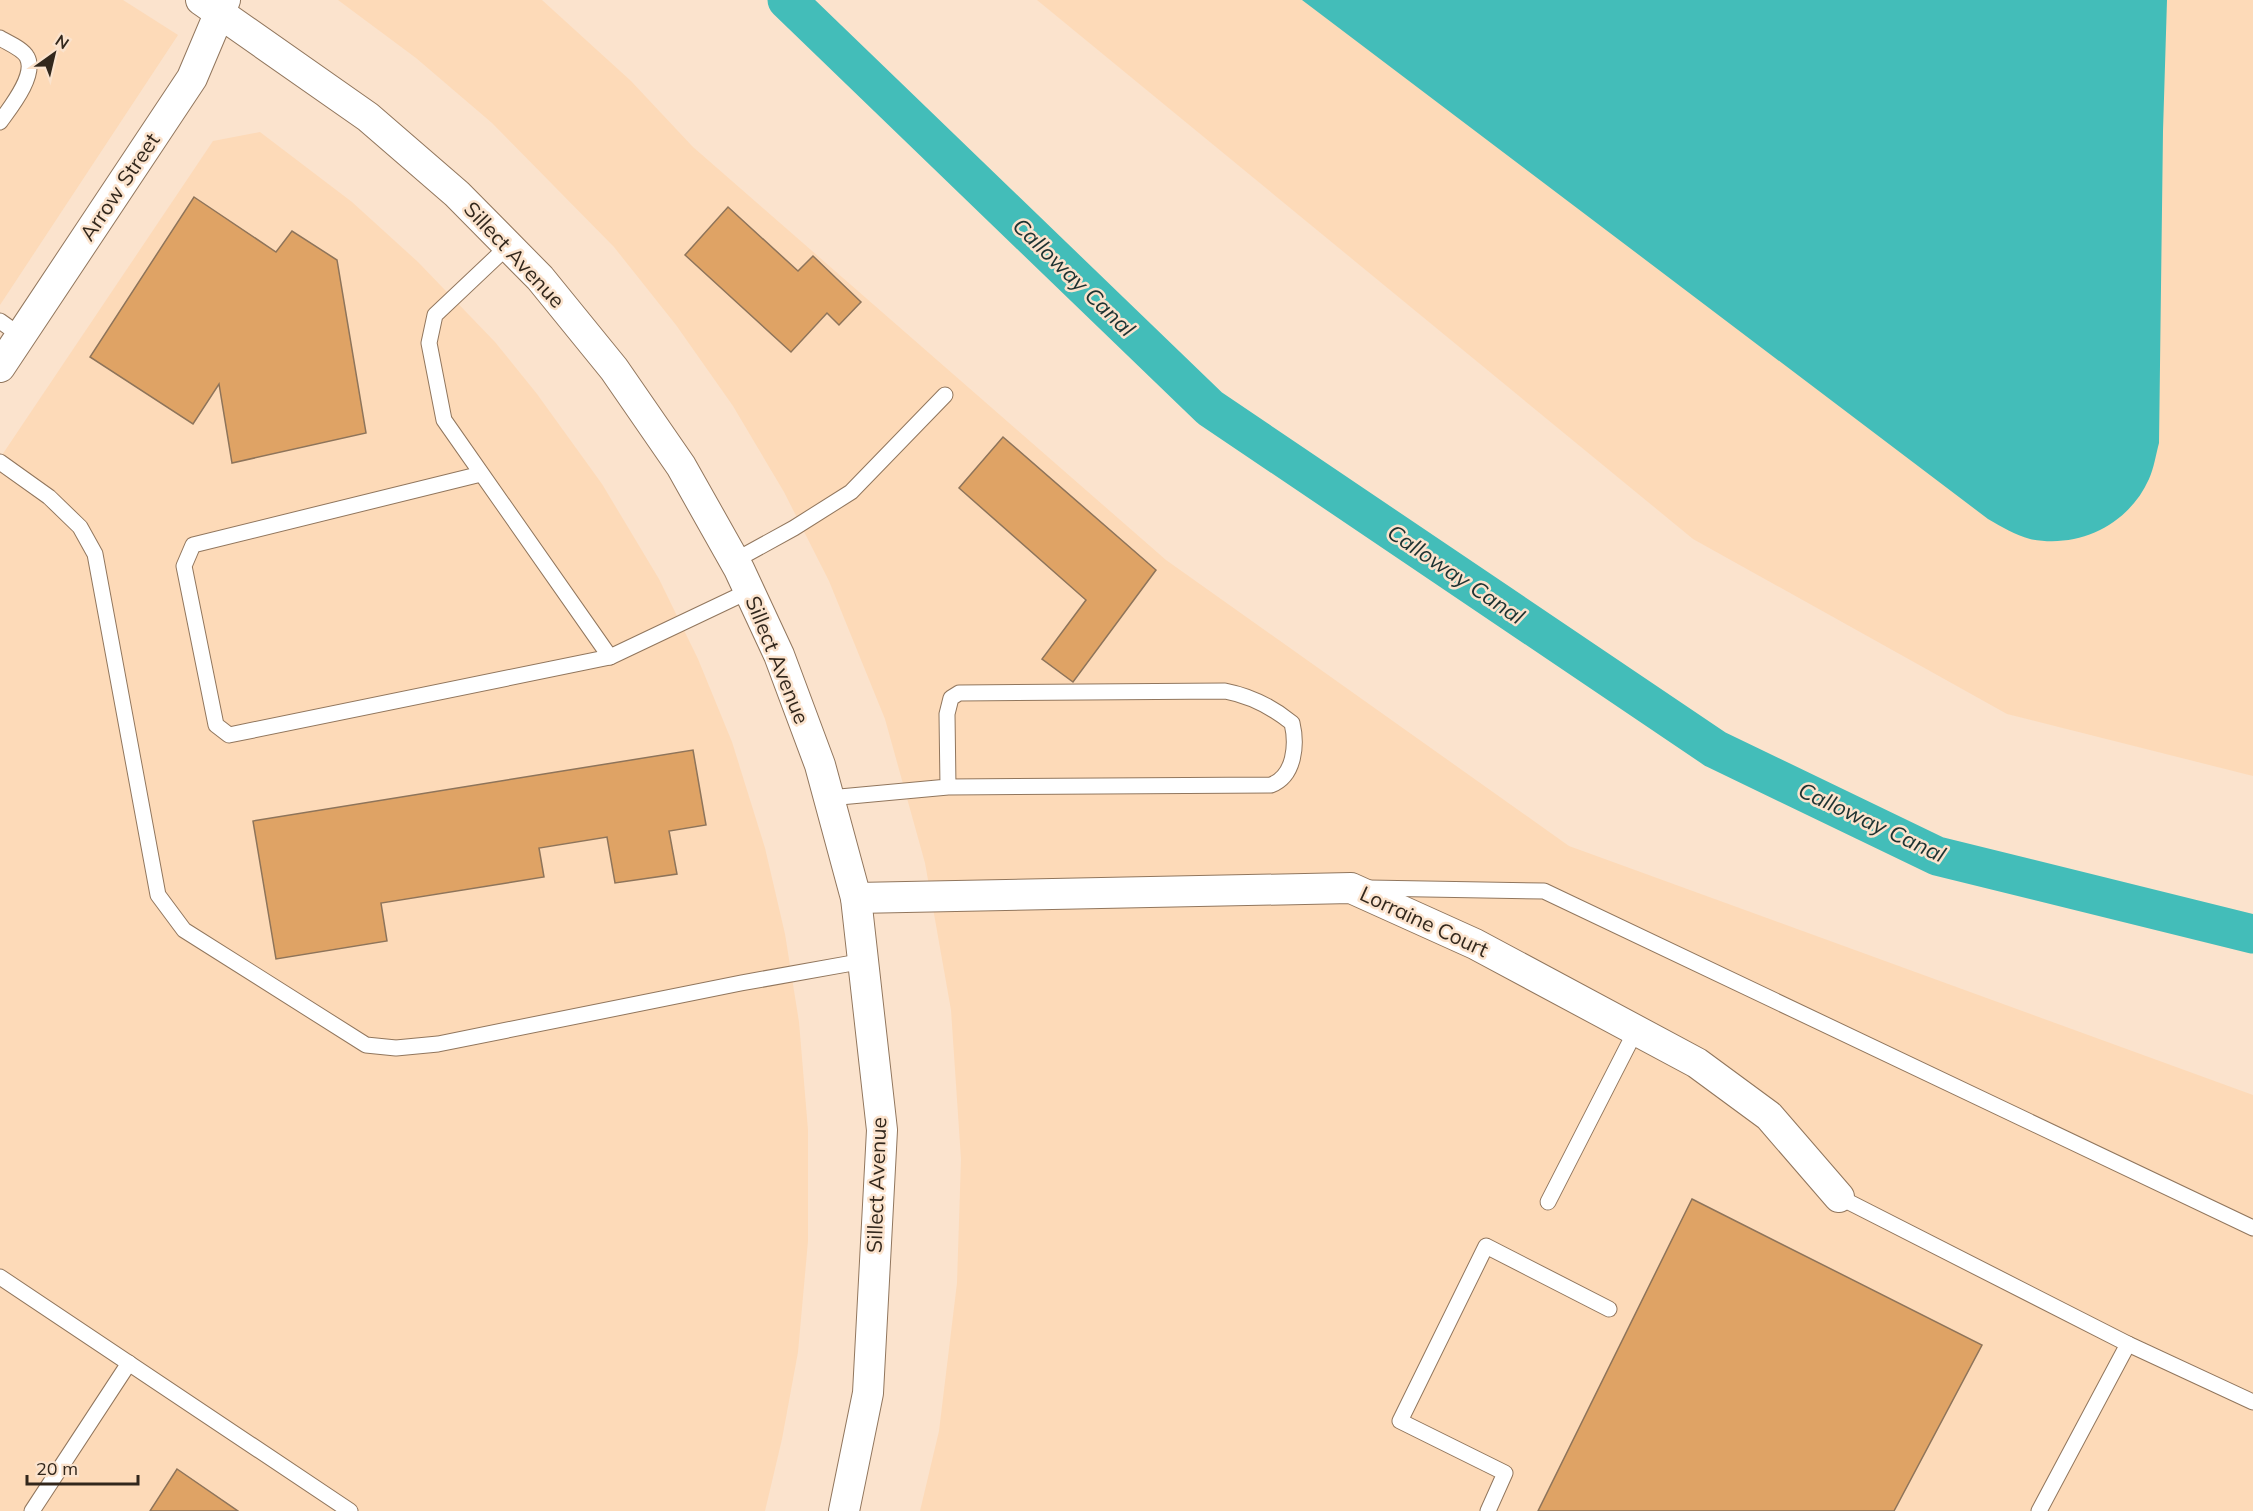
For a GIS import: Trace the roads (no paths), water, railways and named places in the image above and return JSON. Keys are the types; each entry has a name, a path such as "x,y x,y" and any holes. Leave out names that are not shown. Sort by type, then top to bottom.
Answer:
{"street":[{"name":"Sillect Avenue","path":"215,4 368,117 457,194 540,278 614,369 681,466 734,561 778,655 820,765 856,898 882,1130 868,1393 844,1511"},
{"name":"Arrow Street","path":"0,367 10,328 192,78 215,4"},
{"name":"Lorraine Court","path":"856,898 1351,888 1475,944 1697,1063 1769,1116 1839,1197"}],"lane":[{"path":"0,38 27,55 30,66 23,88 0,122"},
{"path":"508,246 435,315 429,343 444,420 610,657"},
{"path":"734,561 794,528 851,492 945,395"},
{"path":"0,462 50,497 80,527 95,554 158,895 184,930 366,1045 396,1048 438,1044 864,961"},
{"path":"482,474 193,545 184,566 216,725 229,735 610,657 749,591"},
{"path":"829,798 948,788 1270,784 1282,778 1293,757 1294,730 1292,723 1276,710 1244,695 1225,691 959,693 951,698 947,714 948,788"},
{"path":"1351,888 1544,891 2253,1228"},
{"path":"1548,1202 1636,1030"},
{"path":"1839,1197 2128,1344 2253,1402"},
{"path":"1488,1511 1505,1473 1400,1421 1486,1246 1609,1309"},
{"path":"0,1277 350,1511"},
{"path":"2039,1511 2128,1344"},
{"path":"32,1511 129,1363"}],"water":[{"path":"1302,0 2167,0 2159,443 2151,475 2140,495 2129,509 2101,530 2067,540 2030,539 1988,519"}],"waterway":[{"name":"Calloway Canal","path":"787,0 1210,408 1715,749 1937,856 2253,934"}]}
